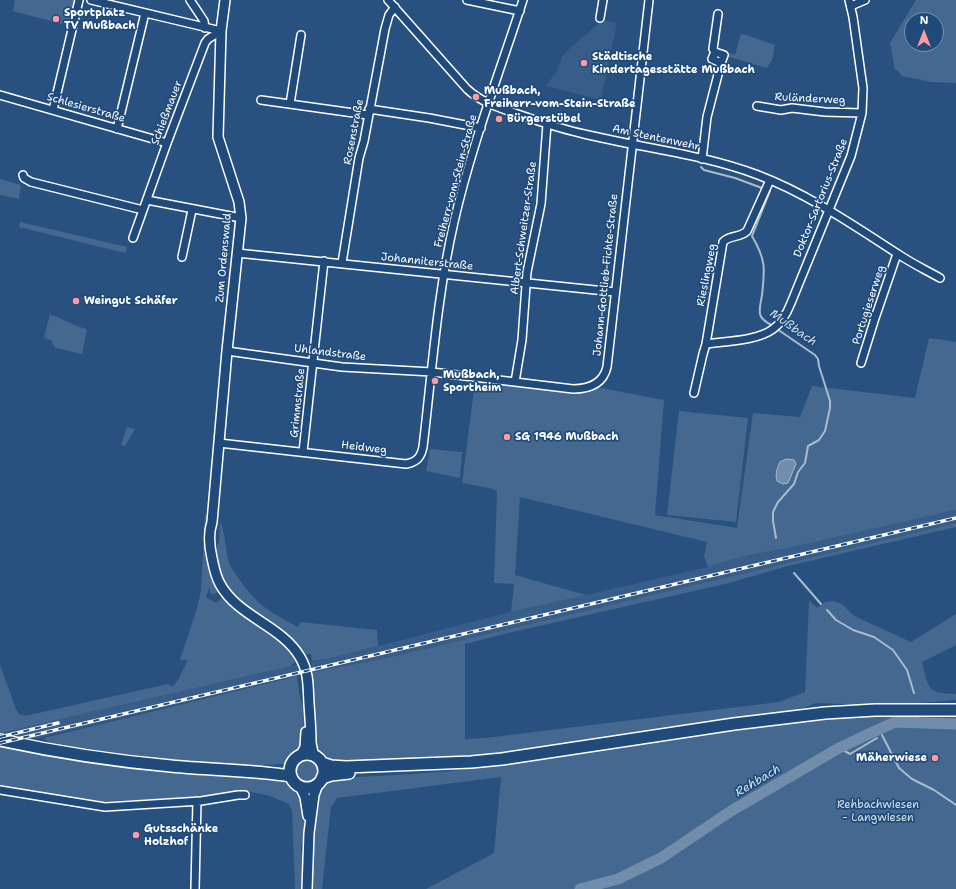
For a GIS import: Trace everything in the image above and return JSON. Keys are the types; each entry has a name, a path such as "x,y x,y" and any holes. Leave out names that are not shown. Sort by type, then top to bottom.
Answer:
{"main road":[{"path":"471,762 346,767 331,766 309,754 301,755 296,758 291,765 291,776 300,786 310,787 335,774 428,768 517,757 794,716 875,710 956,710"},
{"path":"0,740 69,753 131,762 291,776"},
{"path":"319,760 324,770 320,781"},
{"path":"234,770 284,767 291,765"}],"street":[{"path":"53,110 79,0"},
{"path":"91,0 220,31"},
{"path":"190,0 204,21 205,28"},
{"name":"Zum Ordenswald","path":"225,0 220,31 218,137 239,202 241,218 227,350 212,522 215,540 212,559 217,578 224,591 230,598 242,609 287,640 300,657 308,676 311,743 313,753 319,760"},
{"name":"Am Stentenwehr","path":"388,0 467,89 476,97 489,104 547,124 583,134 702,159 770,180 829,210 866,232 897,254 940,278"},
{"path":"467,0 520,11"},
{"name":"Freiherr-vom-Stein-Straße","path":"432,372 444,274 457,209 481,128 523,0"},
{"path":"600,18 603,0"},
{"name":"Johann-Gottlieb-Fichte-Straße","path":"432,372 582,389 594,386 605,374 649,0"},
{"path":"850,3 865,0"},
{"name":"Doktor-Sartorius-Straße","path":"706,344 758,336 775,327 789,308 853,149 862,113 863,88 850,3"},
{"name":"Rosenstraße","path":"342,263 359,158 364,141 385,29 389,15 395,7"},
{"path":"117,129 146,13"},
{"path":"702,159 707,117 721,63 712,59 715,52 713,49 718,14"},
{"name":"Schießmauer","path":"133,238 205,43 208,39 220,31"},
{"path":"290,104 302,35"},
{"name":"Schlesierstraße","path":"0,95 167,143"},
{"path":"261,100 429,118 481,128"},
{"name":"Ruländerweg","path":"757,106 781,110 792,108 825,112 862,113"},
{"name":"Albert-Schweitzer-Straße","path":"515,382 522,340 526,284 541,204 547,124"},
{"path":"23,175 24,178 31,182 143,210"},
{"name":"Rieslingweg","path":"694,393 702,354 706,344 723,242 726,239 743,235 747,232 770,180"},
{"path":"147,200 192,210 241,218"},
{"path":"182,257 192,210"},
{"name":"Johanniterstraße","path":"237,253 615,292"},
{"name":"Portugieserweg","path":"861,363 897,254"},
{"name":"Grimmstraße","path":"303,452 324,261"},
{"name":"Uhlandstraße","path":"227,350 364,369 432,372"},
{"name":"Heidweg","path":"219,443 406,464 417,461 422,453 432,372"},
{"name":"Zum Ordenswald","path":"301,755 305,744 309,703"},
{"path":"307,889 309,833 314,795 320,781"},
{"path":"300,786 305,797 309,833"},
{"path":"0,790 105,807 197,801 246,795"},
{"path":"195,889 197,801"}],"shaded area":[{"name":"Städtische Kindertagesstätte Mußbach","path":"603,20 617,23 601,100 546,86 558,69 562,57 570,48"},
{"path":"787,459 794,460 796,464 788,483 783,484 777,481 776,476 780,462"},
{"path":"956,510 956,523 378,660 313,672 311,662 511,612 708,567 745,556 793,547"},
{"path":"297,665 300,675 0,747 0,733"}],"green space":[{"name":"Sportplatz TV Mußbach","path":"15,0 75,0 69,26 13,11"},
{"path":"916,0 956,0 956,83 931,82 902,76 895,70 890,43 904,20 904,52 944,52 944,12 909,12"},
{"path":"741,34 775,45 772,60 767,68 726,56 728,53 735,55"},
{"path":"0,179 21,185 19,199 0,195"},
{"path":"20,222 127,247 125,253 19,227"},
{"path":"50,314 87,329 82,354 55,348 51,340 44,338"},
{"path":"929,338 956,342 956,510 793,547 745,556 708,567 704,556 707,542 520,497 515,575 586,595 511,612 514,584 494,583 497,492 493,489 462,483 475,382 577,394 586,393 601,388 664,400 655,515 737,528 753,413 800,417 812,386 915,398"},
{"path":"679,411 748,418 736,522 667,515"},
{"path":"127,427 135,429 125,446 121,445"},
{"path":"430,449 462,452 460,478 426,471"},
{"path":"205,514 208,515 206,539 221,591 211,594 209,588 206,597 216,603 224,596 281,639 299,661 292,664 292,666 0,733 0,665 16,709 19,714 25,716 168,684 172,687 178,680 188,660 180,660 201,591"},
{"path":"220,521 231,567 250,594 271,612 298,627 301,622 377,630 378,646 327,659 312,661 311,654 303,655 298,646 289,638 232,596 220,576 215,557 219,542"},
{"path":"956,523 956,527 784,567 729,583 465,644 465,739 485,738 779,702 805,692 809,600 817,608 825,602 834,601 842,604 854,616 911,642 956,614 956,645 922,662 930,688 934,691 956,694 956,700 868,705 816,703 795,711 468,759 328,764 317,753 315,745 315,695 313,672 378,660"},
{"path":"297,676 300,698 304,709 303,743 299,752 284,764 219,767 126,758 51,745 44,738"},
{"name":"Rehbachwiesen - Langwiesen","path":"929,713 956,716 956,889 426,889 494,853 501,777 337,798 331,807 322,889 310,889 318,789 322,783 337,778 453,771 549,758 707,732 765,725 880,714"},
{"path":"10,745 27,751 42,753 287,780 299,792 304,806 304,838 301,845 303,889 295,889 292,810 289,804 270,796 241,791 199,797 92,802 0,789 0,747"},
{"path":"307,759 316,762 319,771 316,780 307,783 298,780 295,771 298,762"}],"waterway":[{"name":"Mußbach","path":"701,167 704,170 735,178 770,191 752,236 760,252 764,271 760,314 763,320 773,326"},
{"name":"Mußbach","path":"776,538 773,512 778,502 794,484 798,472 805,463 808,446 819,440 825,431 830,408 830,401 818,359 815,355 777,329"},
{"name":"Mußbach","path":"794,573 821,604"},
{"name":"Mußbach","path":"827,610 836,620 853,630 874,637 893,650 907,670 914,693"},
{"name":"Mußbach","path":"917,715 917,722"},
{"name":"Rehbach","path":"580,889 618,879 661,858 731,811 839,748 895,722 956,724"},
{"path":"882,735 899,768 912,779 934,790 956,805"},
{"path":"839,748 850,754 877,738"}],"railway":[{"path":"0,743 956,518"},
{"path":"0,737 58,723"}],"place":[{"name":"Sportplatz TV Mußbach","path":"56,19"},
{"name":"Städtische Kindertagesstätte Mußbach","path":"584,63"},
{"name":"Mußbach, Freiherr-vom-Stein-Straße","path":"476,97"},
{"name":"Bürgerstübel","path":"499,119"},
{"name":"Weingut Schäfer","path":"76,301"},
{"name":"Mußbach, Sportheim","path":"435,381"},
{"name":"SG 1946 Mußbach","path":"507,437"},
{"name":"Mäherwiese","path":"935,758"},
{"name":"Gutsschänke Holzhof","path":"136,835"}]}
